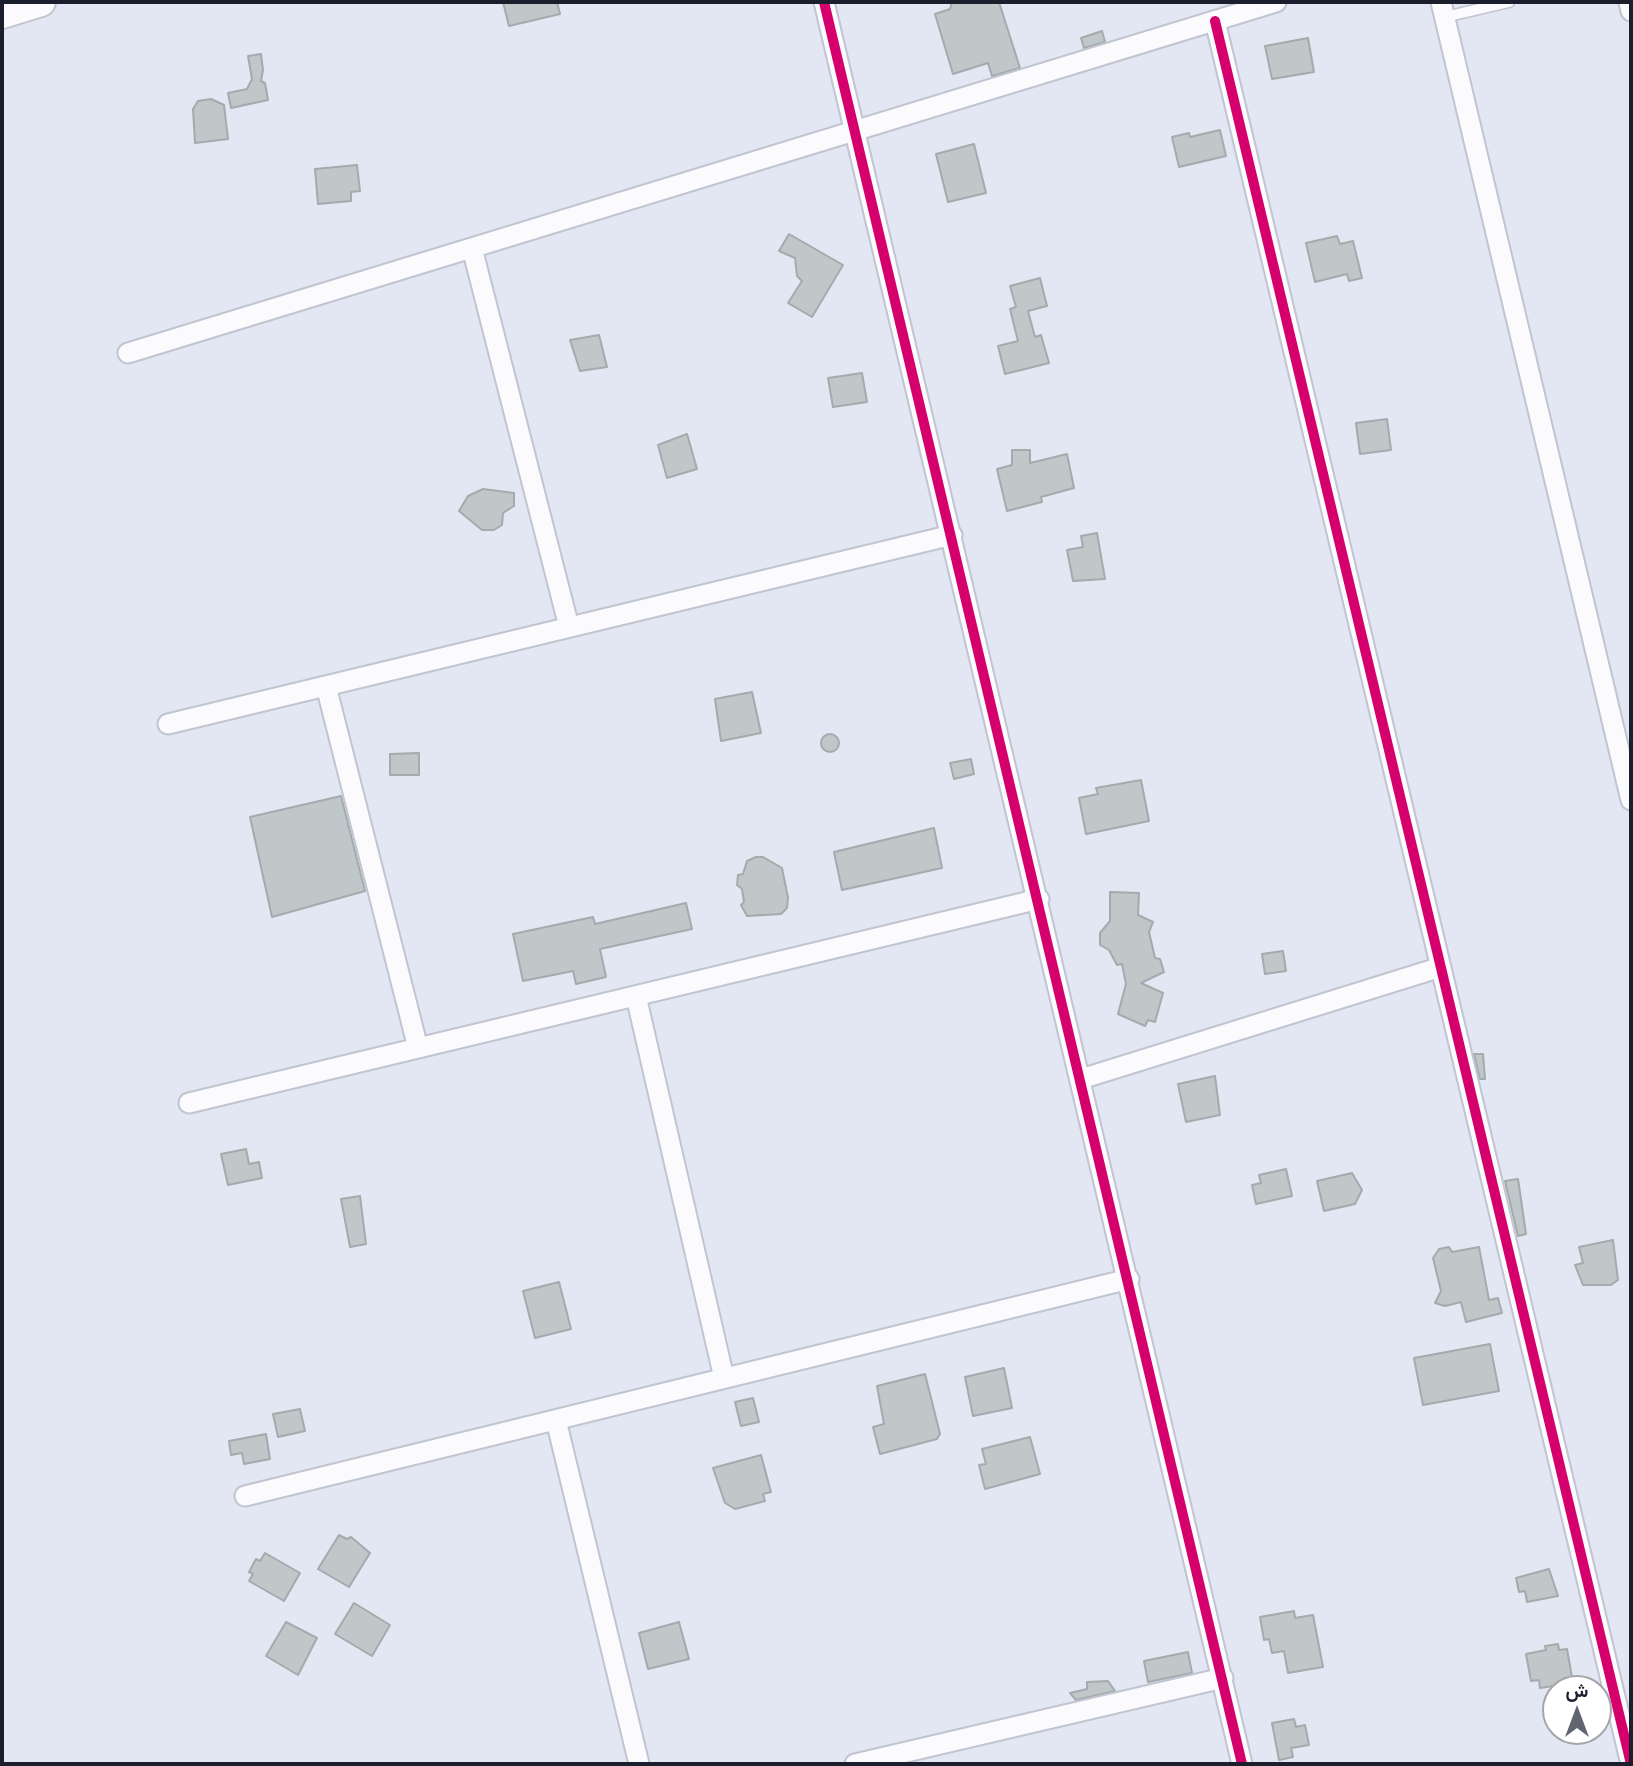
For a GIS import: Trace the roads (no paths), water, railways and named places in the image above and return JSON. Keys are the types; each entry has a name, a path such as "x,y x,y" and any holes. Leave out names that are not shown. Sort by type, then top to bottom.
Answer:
{"main road":[{"path":"2,14 41,2"}],"street":[{"path":"824,2 857,131 1242,1764"},
{"path":"128,353 1276,2"},
{"path":"1629,2 1631,11"},
{"path":"1443,9 1631,800"},
{"path":"1215,21 1631,1764"},
{"path":"472,248 569,627"},
{"path":"168,724 952,535"},
{"path":"326,686 418,1048"},
{"path":"189,1104 1039,899"},
{"path":"1081,1079 1441,967"},
{"path":"636,996 724,1378"},
{"path":"245,1496 1129,1279"},
{"path":"556,1420 639,1764"},
{"path":"855,1764 1223,1678"}],"lane":[{"path":"1443,9 1509,2"}]}
